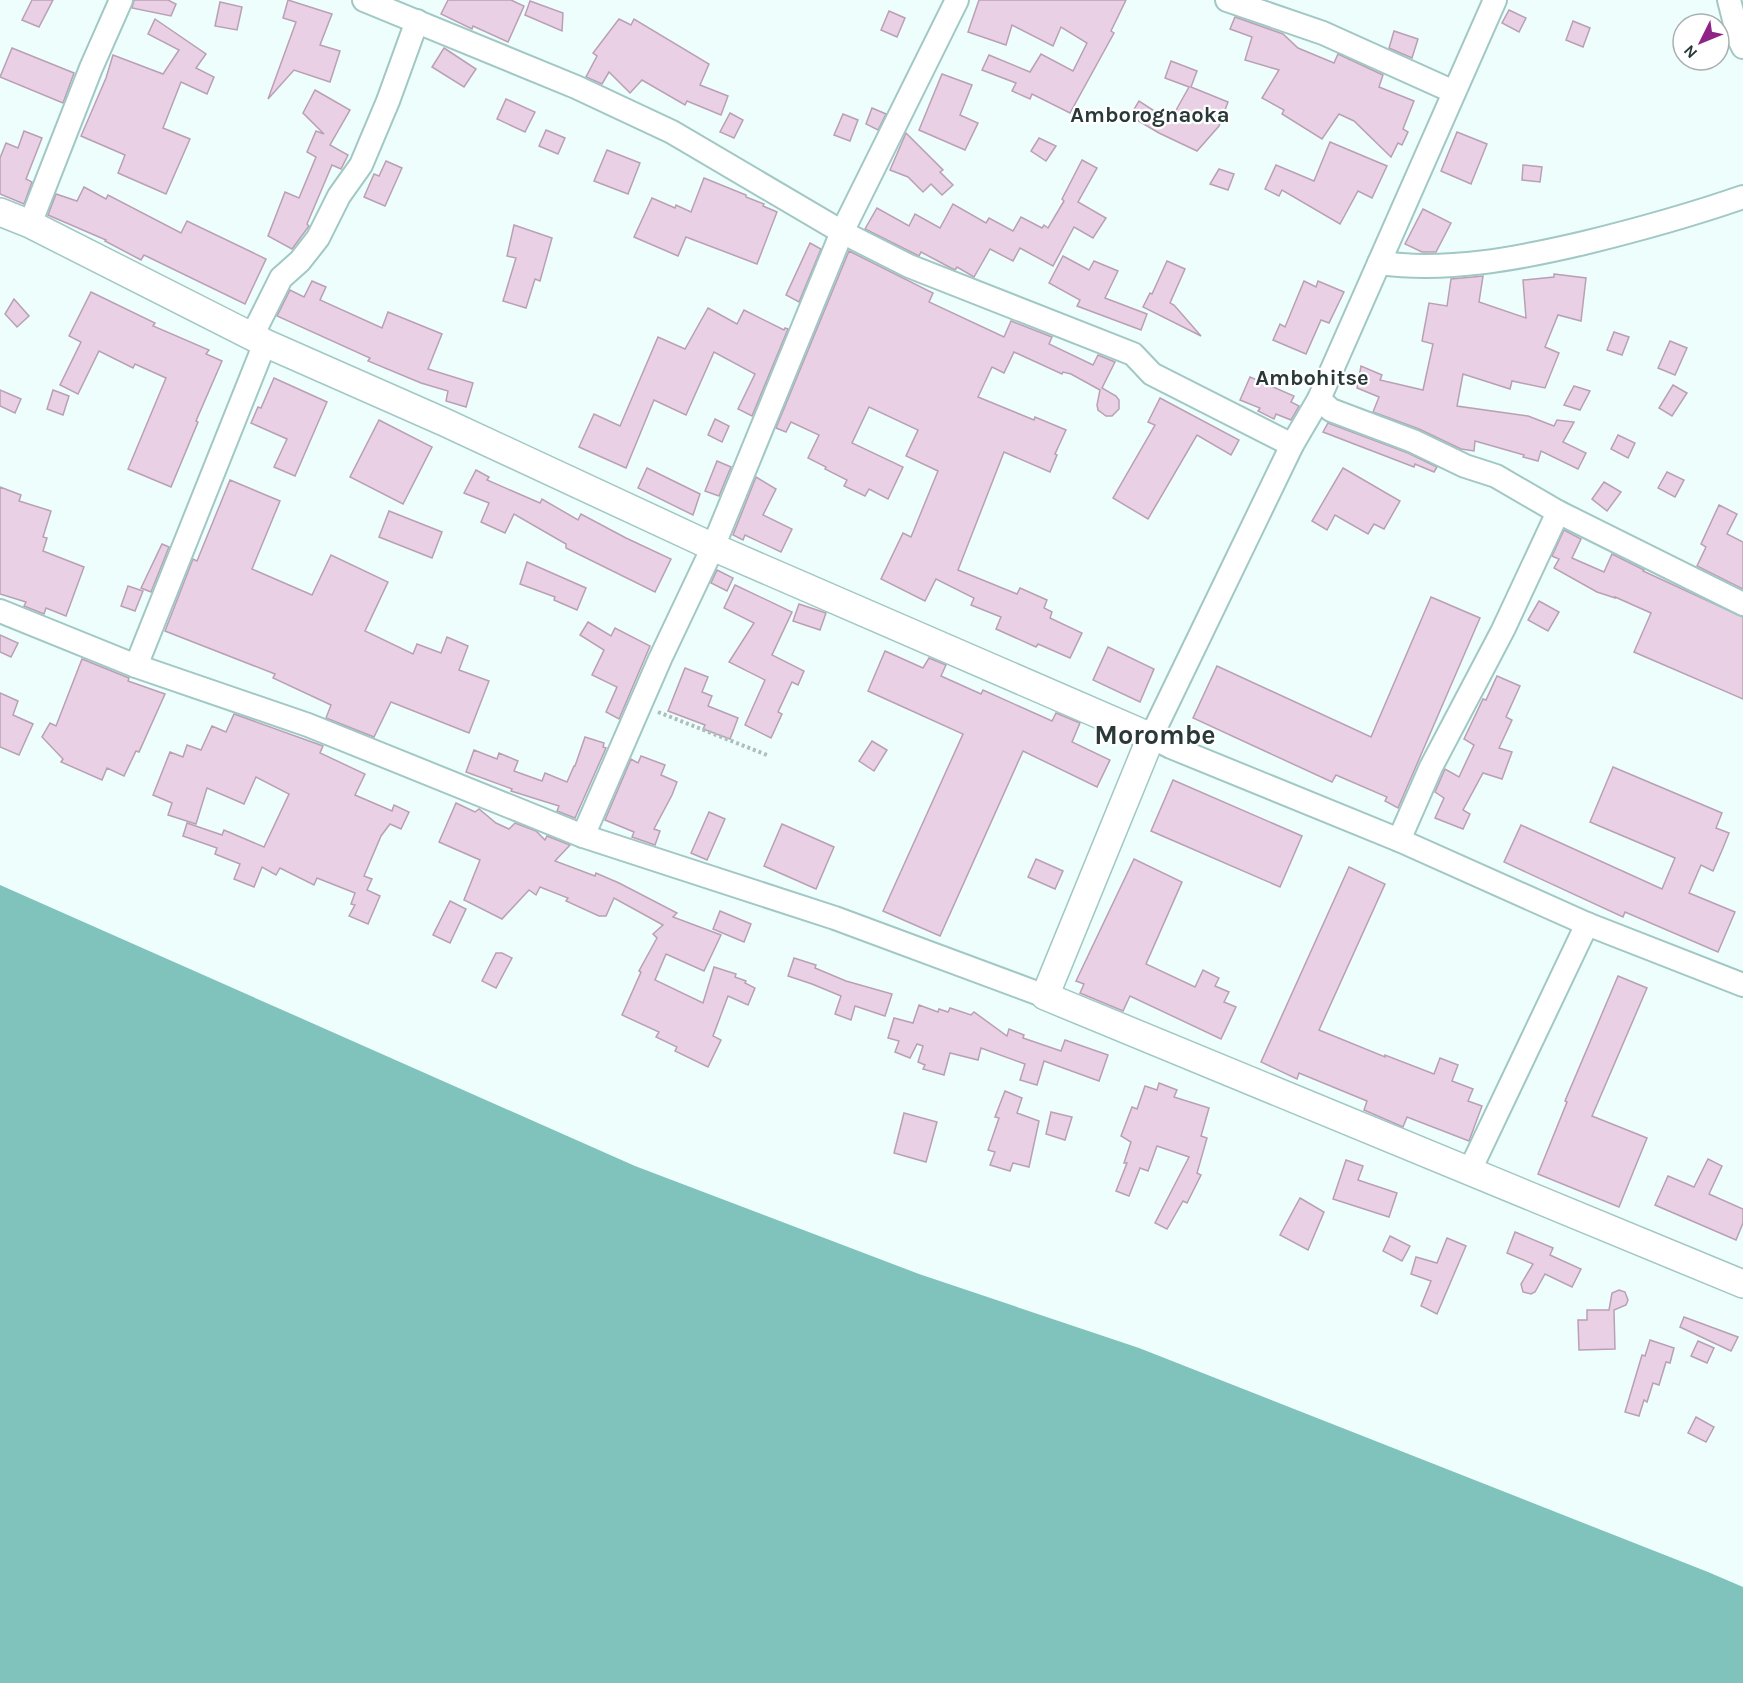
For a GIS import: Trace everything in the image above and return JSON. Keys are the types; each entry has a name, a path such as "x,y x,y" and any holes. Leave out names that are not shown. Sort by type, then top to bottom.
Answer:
{"street":[{"path":"30,224 91,68 121,0"},
{"path":"364,0 576,87 672,132 842,232 909,266 1133,354 1152,374 1292,445"},
{"path":"583,836 660,659 713,547 842,232 957,0"},
{"path":"1227,0 1323,33 1454,92"},
{"path":"1045,996 1151,736 1292,445 1319,399 1494,0"},
{"path":"1729,0 1743,46"},
{"path":"136,666 281,278 300,261 318,238 339,196 361,165 388,101 417,21"},
{"path":"1379,263 1413,268 1502,261 1694,214 1743,197"},
{"path":"0,212 30,224 258,340 444,422 713,547 1151,736 1171,747 1399,840 1587,924 1743,985"},
{"path":"1319,399 1331,410 1413,441 1466,466 1496,476 1558,512 1743,604"},
{"path":"1399,840 1431,767 1503,630 1558,512"},
{"path":"0,610 136,666 308,725 583,836 835,918 1045,996 1743,1284"},
{"path":"1470,1170 1587,924"}],"path":[{"path":"641,705 767,755"}],"water":[{"path":"0,885 635,1166 919,1274 1139,1348 1743,1587 1743,1683 0,1683"}],"building":[{"path":"32,0 53,0 39,27 22,20"},
{"path":"134,0 168,0 176,4 171,16 132,8"},
{"path":"288,0 332,14 320,45 340,51 330,82 294,70 268,99 296,22 283,18"},
{"path":"448,0 511,0 524,6 508,42 473,26 472,29 441,14"},
{"path":"979,0 1126,0 1111,31 1114,33 1070,113 1032,94 1030,99 1012,91 1016,83 982,70 989,55 1030,72 1041,54 1073,71 1087,43 1061,27 1053,46 1012,25 1006,45 968,32"},
{"path":"530,1 563,13 562,31 525,15"},
{"path":"220,2 242,7 237,30 215,26"},
{"path":"1509,10 1526,18 1519,32 1502,23"},
{"path":"889,11 905,18 897,37 881,30"},
{"path":"1235,17 1283,34 1298,48 1334,63 1338,54 1383,75 1379,87 1414,101 1403,129 1408,132 1402,145 1398,143 1391,157 1354,121 1339,114 1322,139 1282,114 1284,110 1262,98 1279,70 1245,60 1252,37 1230,29"},
{"path":"155,19 206,54 196,68 214,77 207,94 181,82 163,128 190,139 166,194 118,173 125,155 81,136 106,78 113,55 163,74 179,50 148,34"},
{"path":"619,19 631,25 634,19 709,64 700,85 728,96 721,115 687,101 685,105 642,80 630,93 609,72 602,84 586,77 597,56 593,53"},
{"path":"1573,21 1590,28 1583,47 1566,40"},
{"path":"1394,31 1418,39 1412,58 1389,48"},
{"path":"12,48 74,73 63,103 0,77"},
{"path":"444,48 476,69 464,87 432,67"},
{"path":"1171,61 1197,71 1191,87 1228,102 1219,126 1197,151 1130,116 1139,101 1170,121 1189,87 1165,78"},
{"path":"942,74 972,85 960,115 978,123 965,150 919,130"},
{"path":"315,90 350,110 330,145 348,155 341,169 332,165 307,224 309,226 292,249 268,236 285,192 299,198 316,157 307,152 316,131 324,134 303,113"},
{"path":"506,99 535,112 525,132 497,119"},
{"path":"872,108 886,114 878,130 866,124"},
{"path":"730,113 743,120 734,138 720,132"},
{"path":"843,114 858,120 850,141 834,135"},
{"path":"546,130 565,138 558,154 539,146"},
{"path":"24,131 42,138 26,179 32,182 24,204 0,194 0,158 6,143 18,148"},
{"path":"1457,132 1487,144 1471,184 1441,171"},
{"path":"906,133 943,170 940,172 953,185 942,195 931,184 923,192 908,177 890,170"},
{"path":"1039,138 1056,146 1046,161 1031,151"},
{"path":"1330,142 1387,166 1372,198 1358,191 1340,224 1282,190 1279,196 1265,189 1276,165 1314,181"},
{"path":"607,150 640,163 628,194 594,181"},
{"path":"1082,160 1097,168 1078,202 1106,218 1093,238 1074,227 1053,266 1020,248 1013,261 990,249 974,277 921,252 919,256 865,229 877,208 909,226 915,214 940,228 953,204 986,223 989,218 1013,231 1021,217 1042,228 1044,225 1048,228 1064,201 1062,199"},
{"path":"386,161 402,168 385,206 364,197 374,174 379,176"},
{"path":"1523,165 1542,167 1540,182 1522,180"},
{"path":"1219,169 1234,174 1228,190 1210,184"},
{"path":"704,178 746,195 777,212 757,264 686,237 678,256 634,237 652,198 691,212"},
{"path":"84,187 106,199 108,195 181,233 187,221 266,259 245,304 144,255 141,260 106,240 48,215 56,194 77,201"},
{"path":"1423,209 1451,223 1436,252 1422,252 1405,244"},
{"path":"514,225 552,238 540,281 535,279 526,308 503,301 516,258 507,256"},
{"path":"810,243 821,249 799,302 786,295"},
{"path":"849,251 933,293 929,302 1004,337 1011,321 1052,337 1049,344 1093,365 1098,355 1115,362 1102,388 1119,400 1119,409 1112,416 1106,416 1098,410 1100,390 1071,374 1063,372 1062,374 1014,352 1004,373 992,367 978,397 1034,420 1035,417 1066,430 1050,472 1004,452 958,570 1017,594 1020,588 1047,600 1044,608 1052,612 1050,618 1082,633 1070,658 1038,644 1036,647 996,629 1001,617 971,605 974,598 936,579 925,601 881,579 903,533 911,537 938,471 906,456 918,430 869,407 852,443 903,467 888,499 869,489 865,496 844,486 847,480 808,458 819,435 791,422 786,432 776,428"},
{"path":"1063,256 1089,270 1094,261 1118,271 1105,298 1147,314 1141,330 1077,306 1080,300 1049,283"},
{"path":"1167,261 1185,269 1170,303 1201,336 1143,307 1150,293 1152,294"},
{"path":"1554,274 1586,278 1581,321 1558,315 1545,347 1559,353 1545,388 1512,381 1510,389 1463,374 1457,406 1528,416 1554,426 1557,420 1574,422 1563,442 1586,453 1578,469 1541,451 1538,461 1475,441 1474,451 1461,449 1419,429 1373,412 1379,397 1357,388 1361,366 1382,375 1380,380 1423,390 1433,344 1422,341 1429,303 1447,306 1451,279 1483,276 1479,302 1526,318 1523,280 1554,277"},
{"path":"312,281 326,287 320,300 382,328 388,312 442,334 428,369 473,383 466,407 446,401 448,391 421,383 368,361 370,358 277,316 290,290 304,297"},
{"path":"1304,281 1316,287 1318,281 1344,292 1329,323 1321,320 1306,354 1273,340 1280,324 1285,327"},
{"path":"91,292 155,323 153,326 209,350 206,354 222,361 171,487 128,469 166,378 135,364 133,368 99,351 78,394 60,385 81,342 69,336"},
{"path":"14,299 29,316 17,327 5,314"},
{"path":"708,308 737,324 744,310 784,330 788,329 752,416 738,409 755,374 714,352 686,415 654,400 626,468 579,447 594,414 620,426 658,337 685,349"},
{"path":"1614,332 1629,337 1622,355 1607,350"},
{"path":"1670,341 1687,348 1675,375 1658,368"},
{"path":"1250,377 1294,396 1291,402 1299,406 1291,420 1276,414 1274,419 1258,411 1260,408 1240,400"},
{"path":"274,378 327,402 295,476 274,467 287,439 251,423 258,407 261,408"},
{"path":"1673,385 1687,393 1672,416 1659,408"},
{"path":"1574,386 1590,391 1580,410 1564,405"},
{"path":"0,390 21,399 15,413 0,406"},
{"path":"53,390 69,396 63,415 47,409"},
{"path":"1160,398 1239,440 1231,455 1197,435 1148,519 1113,498 1155,425 1148,422"},
{"path":"715,419 729,426 722,442 708,435"},
{"path":"379,420 432,447 403,504 350,477"},
{"path":"1328,423 1408,453 1437,467 1434,472 1415,464 1414,467 1323,432"},
{"path":"1618,435 1635,443 1628,458 1611,449"},
{"path":"717,461 731,467 719,496 705,491"},
{"path":"647,468 700,494 693,515 638,488"},
{"path":"1343,468 1400,501 1384,529 1374,524 1368,534 1335,515 1327,530 1312,521"},
{"path":"476,470 489,477 487,480 540,503 542,499 578,520 581,514 671,559 655,592 566,548 566,544 514,514 505,533 481,522 489,503 464,493"},
{"path":"1667,472 1684,480 1675,497 1658,488"},
{"path":"756,477 776,489 763,515 792,529 781,552 745,535 743,540 733,535"},
{"path":"230,480 280,501 252,569 312,595 331,555 388,582 365,631 413,654 417,644 441,653 447,637 468,646 459,670 489,681 469,733 391,702 374,737 326,718 331,705 273,678 275,674 165,631 193,559 197,561"},
{"path":"1604,482 1621,492 1607,511 1592,499"},
{"path":"0,487 21,495 19,501 51,511 43,537 47,538 43,551 84,567 66,616 46,608 44,614 24,606 26,602 0,594"},
{"path":"1719,505 1737,514 1727,534 1743,542 1743,589 1697,566 1706,547 1701,544"},
{"path":"389,511 442,532 432,558 379,537"},
{"path":"1564,530 1581,539 1572,558 1604,572 1612,554 1643,571 1743,617 1743,699 1634,652 1651,613 1615,597 1597,592 1554,568 1559,559 1552,556"},
{"path":"162,544 169,547 151,592 141,588"},
{"path":"527,562 586,588 577,610 554,600 555,597 520,584"},
{"path":"717,570 733,578 727,591 711,583"},
{"path":"735,585 792,612 772,655 804,671 798,685 792,682 778,712 782,714 771,738 745,725 765,680 729,662 754,623 724,608"},
{"path":"128,586 143,591 135,611 121,606"},
{"path":"1431,597 1480,618 1398,808 1385,801 1387,797 1336,775 1332,782 1193,718 1217,666 1371,737"},
{"path":"1539,601 1559,612 1548,631 1528,620"},
{"path":"799,604 826,613 820,630 793,621"},
{"path":"588,622 611,636 615,628 650,646 619,719 606,712 617,687 592,675 604,650 580,635"},
{"path":"0,635 18,643 11,657 0,652"},
{"path":"1108,647 1154,669 1140,702 1093,680"},
{"path":"885,651 923,668 929,658 946,665 941,676 981,694 983,690 1052,721 1056,713 1080,723 1072,742 1110,760 1097,787 1023,751 940,936 883,911 963,734 868,691"},
{"path":"82,659 129,678 128,681 165,694 139,752 136,751 124,776 107,768 102,780 61,762 63,759 42,737 50,723 56,726"},
{"path":"685,668 708,677 702,692 712,696 708,706 738,718 730,739 703,729 705,725 668,711"},
{"path":"1497,676 1520,686 1506,717 1512,720 1499,748 1512,752 1502,779 1483,773 1463,810 1470,814 1463,829 1435,818 1444,798 1435,792 1445,769 1459,777 1474,745 1464,739"},
{"path":"0,693 18,701 13,715 33,724 19,755 0,747"},
{"path":"234,714 323,746 320,753 365,774 355,795 392,811 394,805 409,812 401,829 390,824 381,836 364,876 372,879 367,890 380,896 368,924 349,916 355,905 351,904 355,893 317,878 314,885 280,868 276,875 262,867 254,887 234,879 240,864 215,854 217,848 183,836 187,823 222,835 224,830 264,847 289,794 256,777 244,804 207,788 196,824 168,815 172,803 153,795 170,752 183,757 187,745 201,750 212,726 226,732"},
{"path":"585,737 604,743 603,747 606,748 575,818 557,811 559,806 511,791 512,789 466,772 474,750 497,759 499,753 518,761 514,771 542,781 545,773 567,782"},
{"path":"872,741 887,750 874,771 859,761"},
{"path":"641,756 665,765 661,775 677,782 654,829 660,831 655,845 632,837 634,832 605,820 631,759 638,763"},
{"path":"1613,767 1722,813 1716,828 1729,833 1723,848 1713,871 1701,865 1689,893 1735,912 1718,952 1625,912 1623,917 1504,862 1521,825 1662,889 1675,858 1590,822"},
{"path":"1173,780 1302,836 1280,887 1151,831"},
{"path":"456,803 475,812 479,809 496,823 509,829 515,823 536,831 545,840 547,836 570,845 555,861 595,876 596,873 619,883 677,913 673,917 721,935 704,971 666,954 655,980 703,1003 714,967 736,974 735,977 755,988 748,1005 728,996 713,1036 721,1040 708,1067 675,1051 677,1047 656,1037 659,1032 622,1015 641,972 639,971 657,938 653,934 663,925 614,898 606,916 599,916 566,901 568,898 540,887 536,895 529,890 502,919 464,900 480,860 439,842"},
{"path":"709,812 725,819 707,860 691,853"},
{"path":"782,824 834,847 816,889 764,866"},
{"path":"1036,859 1063,871 1055,889 1028,877"},
{"path":"1134,859 1182,882 1146,964 1195,987 1203,970 1219,978 1215,986 1229,992 1224,1002 1236,1007 1221,1039 1130,996 1123,1011 1080,993 1084,984 1076,981"},
{"path":"1349,867 1385,884 1319,1030 1434,1074 1440,1058 1458,1065 1452,1081 1473,1089 1468,1101 1482,1106 1469,1141 1407,1117 1403,1127 1364,1110 1367,1101 1299,1073 1297,1079 1261,1062"},
{"path":"450,901 466,909 450,943 433,935"},
{"path":"720,911 751,924 744,942 713,929"},
{"path":"496,953 512,958 496,988 482,981"},
{"path":"794,958 816,965 815,968 846,981 892,994 885,1016 855,1006 851,1020 835,1014 841,996 788,976"},
{"path":"1618,976 1647,988 1592,1116 1647,1138 1619,1207 1538,1174 1567,1102 1565,1101"},
{"path":"919,1005 938,1012 939,1009 948,1012 950,1008 971,1015 974,1012 1007,1036 1009,1029 1024,1035 1023,1038 1061,1051 1065,1040 1108,1055 1099,1081 1044,1061 1037,1085 1020,1080 1025,1064 981,1048 978,1060 950,1053 944,1075 923,1069 925,1065 918,1062 923,1046 917,1044 910,1058 895,1052 899,1041 888,1038 894,1018 913,1023"},
{"path":"1159,1083 1177,1090 1174,1097 1209,1108 1201,1136 1207,1138 1197,1173 1201,1175 1187,1203 1183,1201 1167,1229 1155,1223 1189,1157 1157,1146 1148,1171 1140,1168 1129,1196 1116,1191 1127,1163 1124,1163 1131,1142 1121,1136 1132,1107 1137,1109 1145,1086 1157,1090"},
{"path":"1005,1091 1022,1098 1017,1113 1039,1121 1029,1167 1013,1163 1010,1171 990,1165 995,1152 988,1150 999,1118 995,1117"},
{"path":"1051,1112 1072,1117 1065,1140 1046,1134"},
{"path":"904,1113 937,1122 926,1162 894,1153"},
{"path":"1708,1159 1722,1166 1709,1194 1743,1209 1743,1223 1736,1240 1655,1205 1668,1176 1694,1187"},
{"path":"1346,1160 1363,1166 1358,1180 1397,1193 1389,1217 1333,1199"},
{"path":"1300,1198 1324,1212 1308,1250 1280,1235"},
{"path":"1515,1232 1553,1248 1550,1255 1581,1269 1572,1287 1545,1274 1535,1292 1531,1294 1523,1292 1521,1284 1533,1264 1507,1253"},
{"path":"1390,1236 1410,1246 1402,1261 1383,1251"},
{"path":"1447,1238 1466,1246 1437,1314 1421,1306 1431,1281 1411,1274 1416,1257 1437,1263"},
{"path":"1619,1290 1625,1292 1628,1300 1626,1305 1614,1310 1615,1349 1579,1350 1578,1320 1587,1320 1587,1310 1609,1310 1612,1293"},
{"path":"1684,1317 1738,1337 1731,1351 1680,1327"},
{"path":"1650,1340 1674,1348 1670,1363 1666,1362 1659,1385 1653,1383 1647,1402 1644,1400 1639,1416 1625,1412 1642,1355 1645,1356"},
{"path":"1698,1341 1714,1348 1707,1363 1691,1356"},
{"path":"1696,1417 1714,1427 1706,1442 1688,1433"}],"district":[{"name":"Amborognaoka","path":"1150,114"},
{"name":"Ambohitse","path":"1312,377"},
{"name":"Morombe","path":"1155,735"}]}
